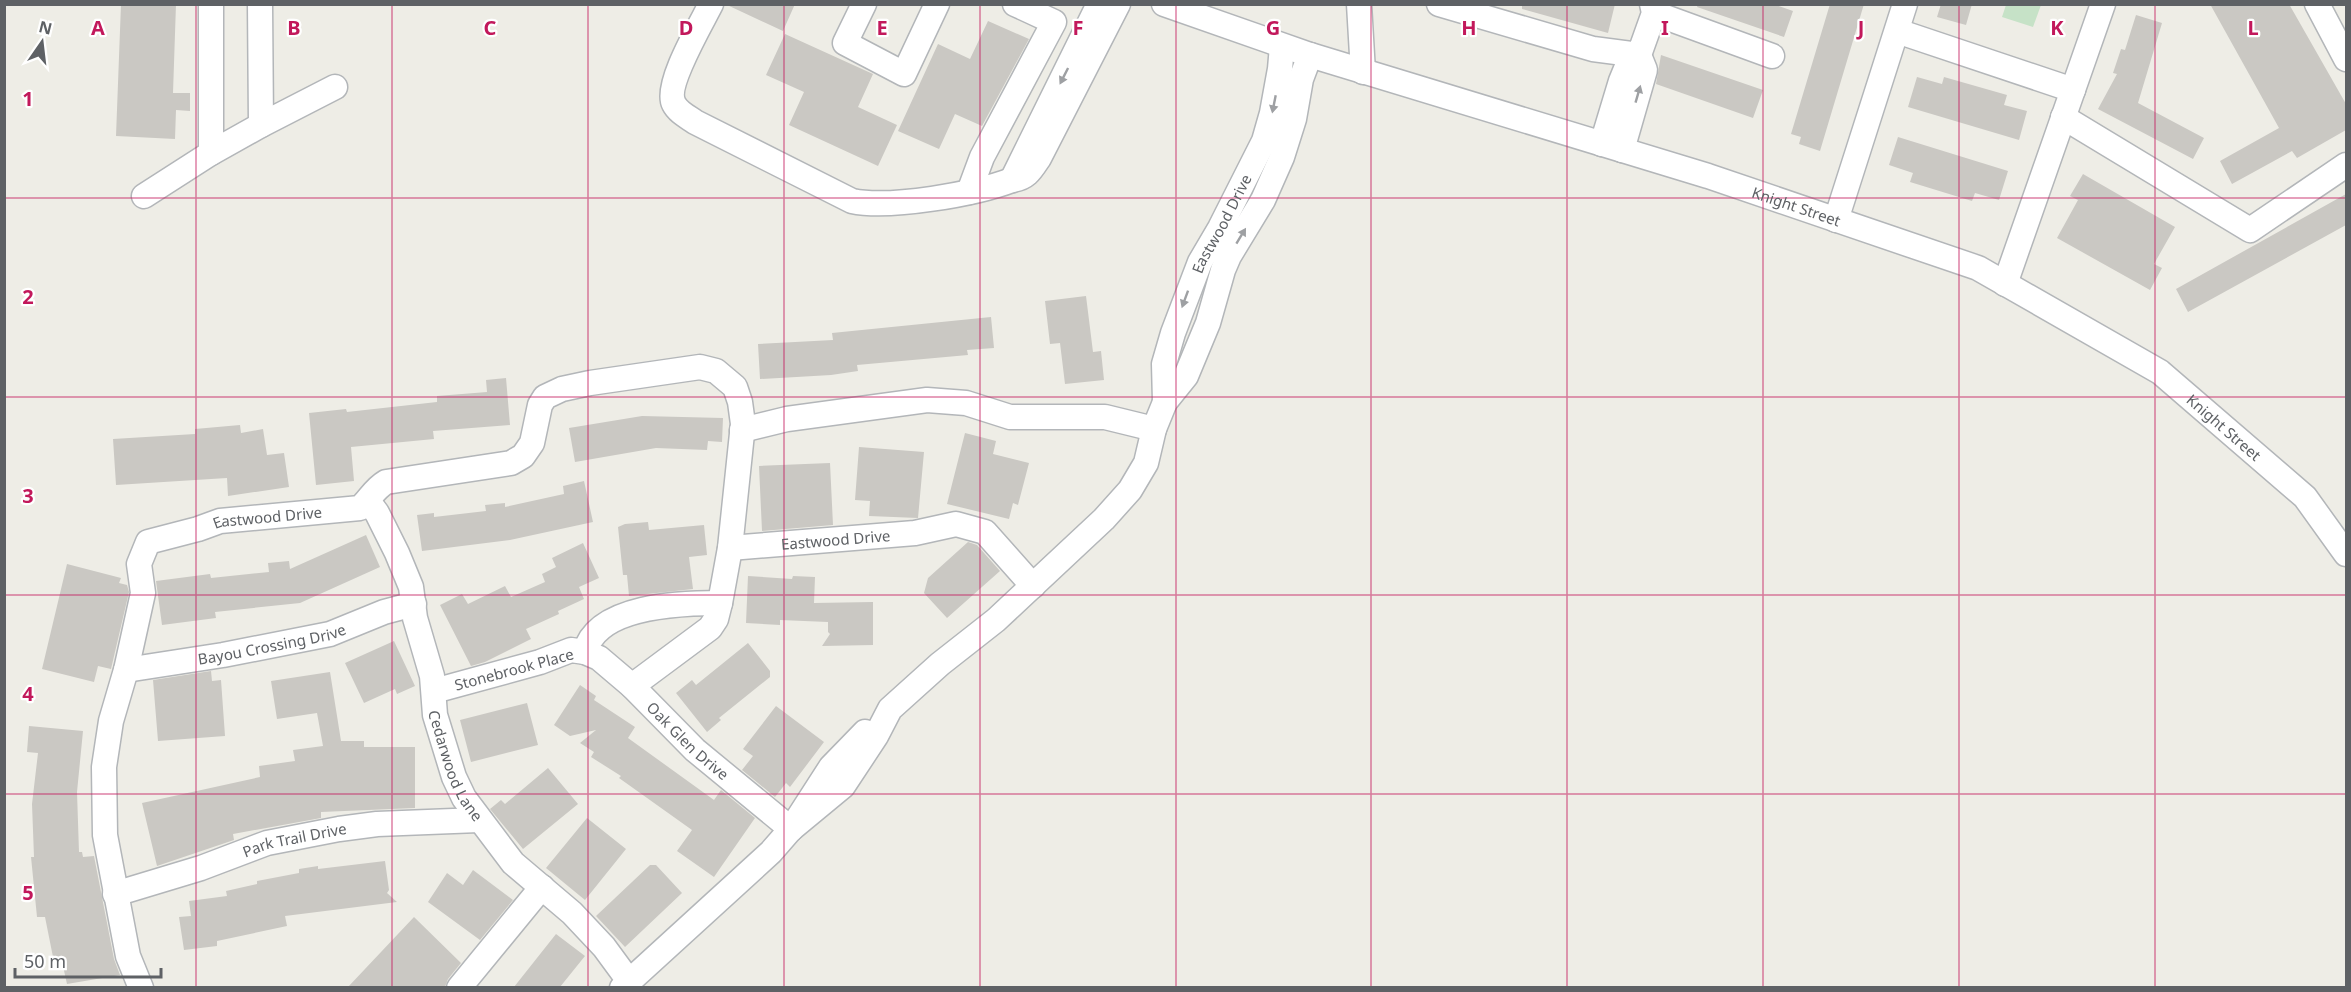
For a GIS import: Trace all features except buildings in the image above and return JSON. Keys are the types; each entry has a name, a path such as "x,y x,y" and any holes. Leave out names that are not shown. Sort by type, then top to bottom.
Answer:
{"street":[{"path":"211,4 211,153"},
{"path":"260,4 261,125"},
{"path":"711,4 677,74 671,93 679,111 695,122 852,201 867,204 969,192 1012,180 1091,40 1118,4"},
{"path":"864,4 845,43 904,74 937,4"},
{"path":"1015,4 1091,40"},
{"path":"1091,40 1099,4"},
{"path":"1359,4 1363,72"},
{"path":"1439,4 1593,49 1639,55"},
{"path":"1836,220 1905,4"},
{"path":"2005,284 2103,4"},
{"path":"2317,4 2346,59"},
{"name":"Knight Street","path":"1170,5 1310,56 1708,176 1978,268 2160,372 2305,497 2346,554"},
{"path":"1612,147 1621,81 1628,64 1639,55 1653,9 1772,56"},
{"path":"969,192 982,157 1054,22"},
{"path":"1897,31 2073,90"},
{"name":"Eastwood Drive","path":"1165,402 1164,364 1173,333 1200,262 1246,179 1264,141 1274,102 1282,46"},
{"name":"Eastwood Drive","path":"625,984 771,852 791,829 843,786 876,736 890,709 940,664 996,620 1104,519 1130,490 1146,463 1154,429 1165,402 1186,376 1214,308 1223,270 1263,200 1282,157 1294,119 1301,79 1310,56"},
{"path":"144,196 211,153 335,87"},
{"path":"2063,117 2250,230 2346,165"},
{"name":"Eastwood Drive","path":"141,987 128,956 105,835 104,767 111,721 126,670 142,593 139,564 148,542 220,521 360,508 368,501 375,488 386,482 511,463 523,456 532,443 540,405 545,397 562,389 590,382 707,368 726,378 735,387 740,402 742,430 730,548 915,533 956,524 985,532 1033,586"},
{"path":"742,430 787,419 927,400 966,404 1010,417 1105,417 1154,429"},
{"name":"Cedarwood Lane","path":"368,501 377,513 411,587 415,618 432,675 435,715 454,777 464,798 513,863 572,913 604,947 625,984"},
{"path":"632,686 710,628 716,620 730,548"},
{"name":"Stonebrook Place","path":"434,691 540,662 571,650 585,652 587,644 603,626 613,619 645,610 693,603 720,603"},
{"name":"Bayou Crossing Drive","path":"126,670 223,655 330,634 384,612 414,604"},
{"name":"Oak Glen Drive","path":"585,652 598,658 632,686 695,750 791,829"},
{"name":"Park Trail Drive","path":"116,894 201,868 267,843 377,824 479,820"},
{"path":"459,987 542,887"}],"green space":[{"path":"2006,5 2041,5 2033,27 2002,17"}]}
